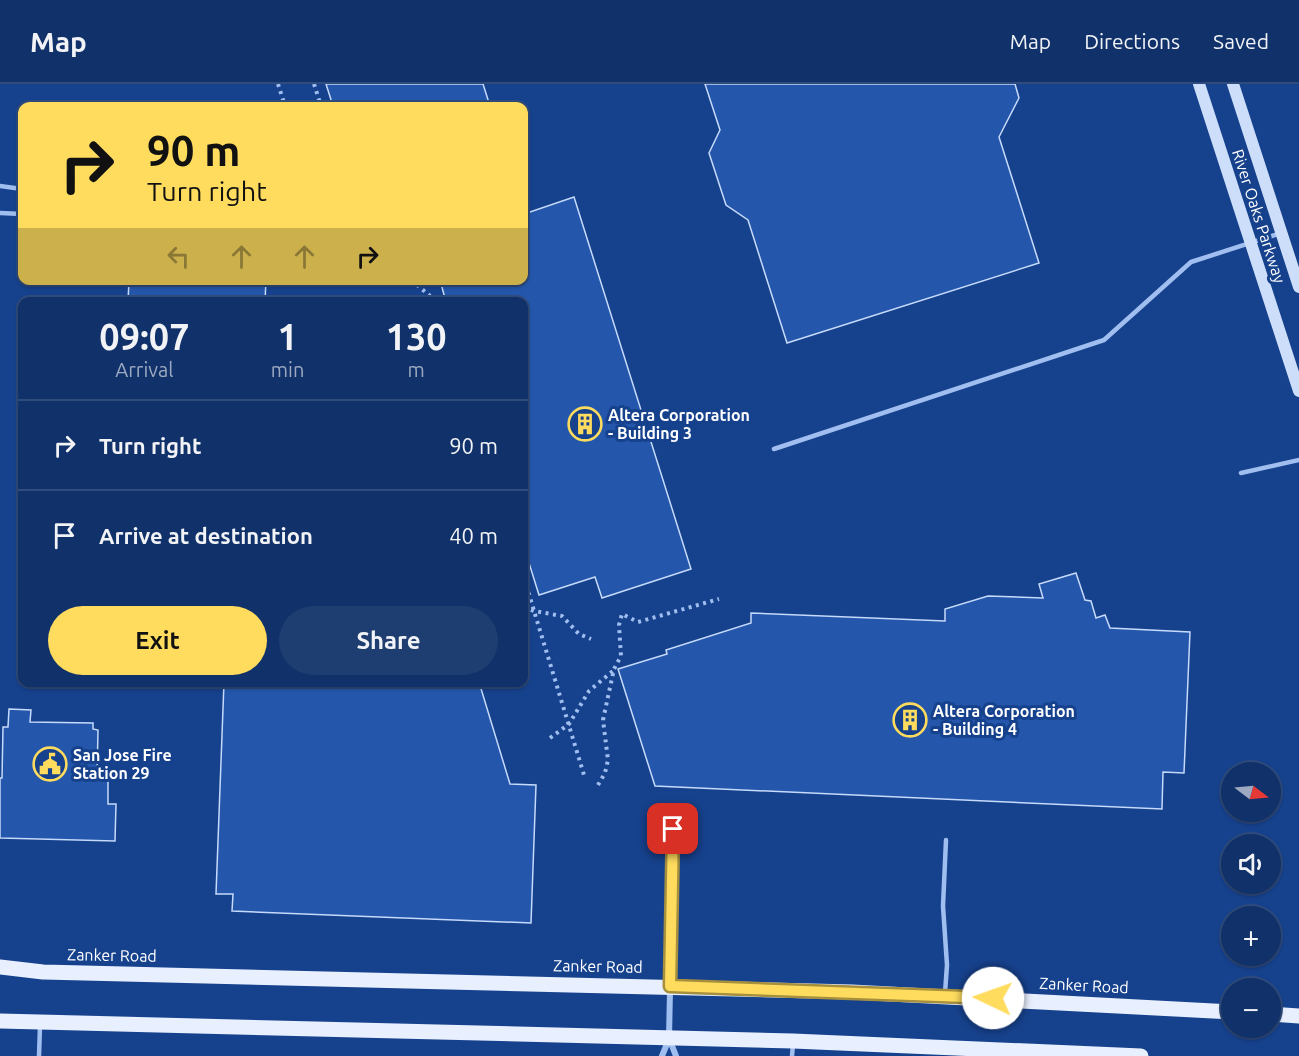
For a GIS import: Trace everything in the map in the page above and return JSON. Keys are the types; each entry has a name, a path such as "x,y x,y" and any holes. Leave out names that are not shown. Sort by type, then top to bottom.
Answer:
{"main road":[{"name":"Zanker Road","path":"0,967 43,972 670,986 945,995 1221,1011"},
{"path":"1281,1015 1299,1016"},
{"path":"0,1022 669,1038 793,1048 1141,1056"}],"street":[{"name":"River Oaks Parkway","path":"1199,84 1299,391"},
{"name":"River Oaks Parkway","path":"1233,84 1299,287"},
{"path":"662,1056 669,1038 670,986"},
{"path":"669,1038 676,1056"}],"lane":[{"path":"0,186 18,188"},
{"path":"0,213 18,214"},
{"path":"774,449 1104,340 1191,262 1281,233"},
{"path":"1241,473 1299,460"},
{"path":"670,986 673,829"},
{"path":"945,995 947,965 943,906 946,840"},
{"path":"39,1056 40,1023"}],"path":[{"path":"278,84 284,102"},
{"path":"314,84 320,102"},
{"path":"417,285 430,297"},
{"path":"528,591 584,775"},
{"path":"598,785 605,773 608,760 603,720 614,669 621,656 619,625 622,614 638,622 719,599"},
{"path":"528,609 562,616 579,634 591,639"},
{"path":"550,738 569,724 589,691 614,669"}],"building":[{"path":"326,84 483,84 489,102 332,102"},
{"path":"705,84 1015,84 1019,98 999,137 1039,263 787,343 748,220 726,205 709,153 720,130"},
{"name":"Altera Corporation - Building 3","path":"574,197 691,569 602,598 595,577 539,595 528,560 528,297 445,297 441,285 528,285 528,213"},
{"path":"129,285 266,285 265,297 128,297"},
{"name":"Altera Corporation - Building 4","path":"1076,573 1085,600 1091,601 1096,618 1105,615 1110,628 1190,632 1184,773 1163,772 1162,809 655,786 618,669 667,654 666,650 751,623 751,613 945,621 945,609 988,596 1043,598 1039,584"},
{"path":"224,687 481,687 510,784 536,785 531,923 232,911 233,894 216,894"},
{"name":"San Jose Fire Station 29","path":"9,709 31,710 30,722 93,723 93,729 98,730 97,780 108,780 108,804 116,804 115,841 0,838 3,727 8,727"}],"place":[{"name":"Altera Corporation - Building 3","path":"585,424"},
{"name":"Altera Corporation - Building 4","path":"910,720"},
{"name":"San Jose Fire Station 29","path":"50,764"}],"route":[{"path":"673,829 670,986 993,998"}]}
